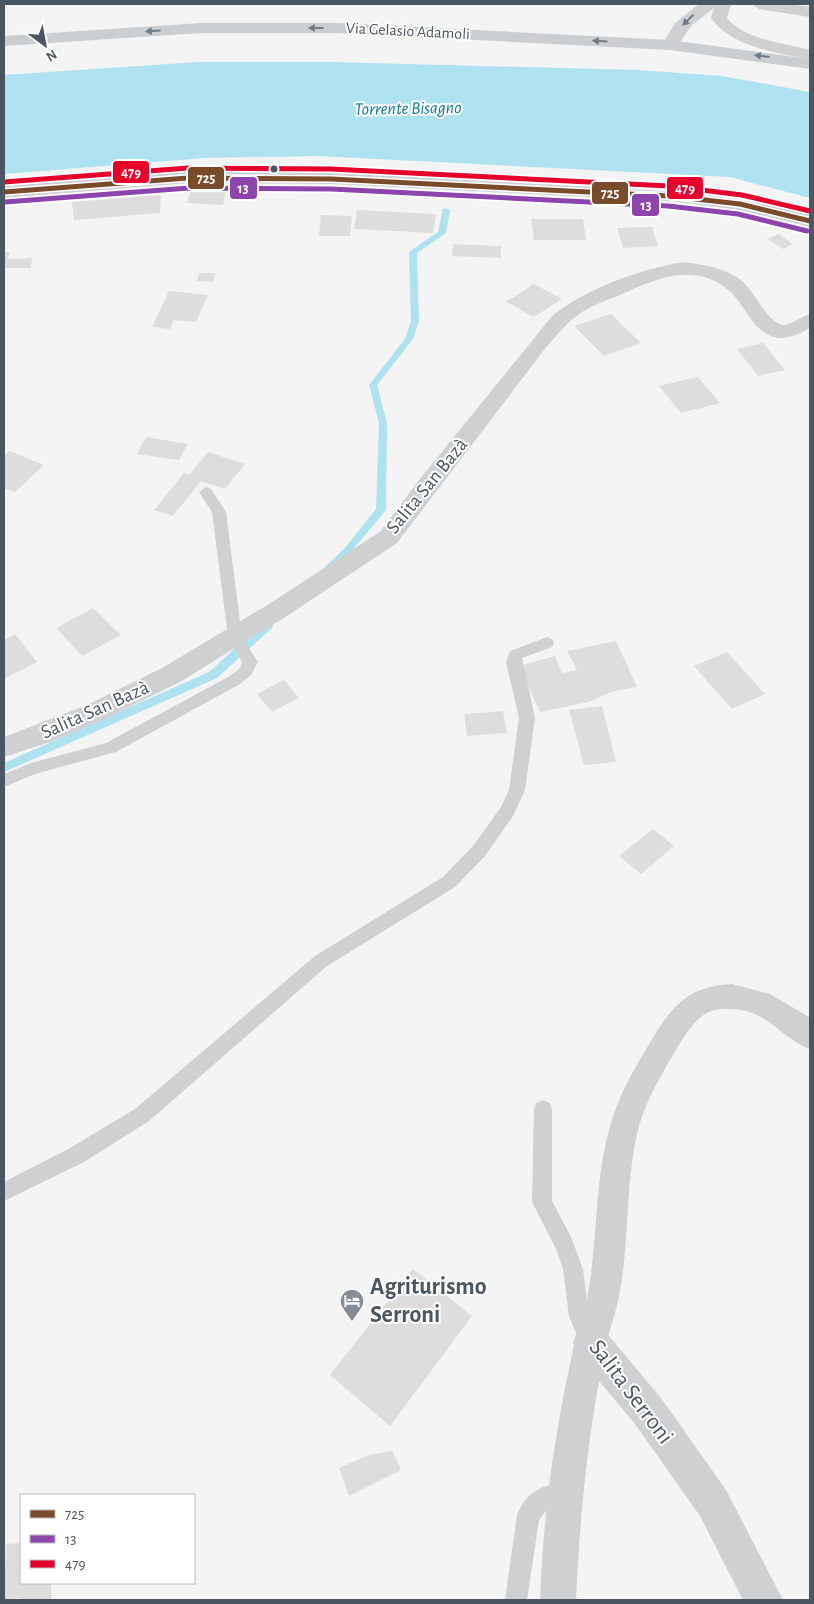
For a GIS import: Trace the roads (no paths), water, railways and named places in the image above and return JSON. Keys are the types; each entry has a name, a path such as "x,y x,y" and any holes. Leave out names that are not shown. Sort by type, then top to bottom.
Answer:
{"main road":[{"name":"Via Gelasio Adamoli","path":"4,41 201,28 340,28 670,45 810,64"},
{"path":"503,53 636,60"},
{"path":"694,65 781,74 810,80"},
{"path":"4,192 145,179 269,177 343,179 704,198 757,206 810,221"}],"street":[{"path":"670,45 672,36 689,18 710,4"},
{"path":"723,4 719,18 730,30 746,37 810,55"},
{"path":"759,4 810,12"},
{"name":"Salita San Bazà","path":"4,747 41,735 171,676 278,610 389,536 427,485 491,407 537,345 560,319 576,307 653,273 683,268 711,272 735,285 765,323 776,331 790,332 810,320"},
{"path":"558,1600 566,1491 591,1343 602,1305 617,1163 626,1125 646,1078 672,1032 700,1002 722,995 744,998 766,1005 782,1013 810,1036"},
{"name":"Salita Serroni","path":"591,1343 648,1411 713,1504 764,1600"}],"lane":[{"path":"4,781 32,770 110,748 235,680 246,671 250,662 234,637 219,512 206,492"},
{"path":"4,1192 77,1155 142,1115 321,961 449,882 478,851 507,810 517,790 527,718 514,662 516,655 524,650 547,643"},
{"name":"Salita Serroni","path":"543,1109 542,1202 564,1244 572,1269 579,1316 591,1343"},
{"path":"516,1600 528,1515 541,1499 566,1491"}],"water":[{"name":"Torrente Bisagno","path":"199,62 332,62 638,70 722,76 810,92 810,198 730,177 318,156 205,158 4,174 4,75"}],"waterway":[{"path":"329,568 347,551 381,510 383,423 373,385 409,339 415,321 413,252 442,233 446,210"},
{"path":"4,768 213,675 268,625"}],"place":[{"name":"Agriturismo Serroni","path":"352,1322"}]}
